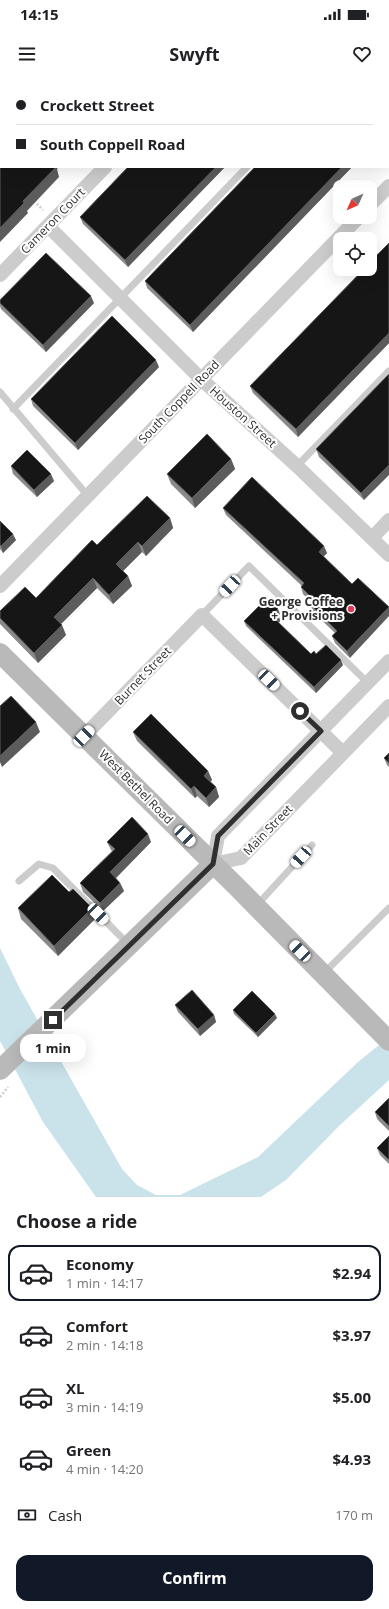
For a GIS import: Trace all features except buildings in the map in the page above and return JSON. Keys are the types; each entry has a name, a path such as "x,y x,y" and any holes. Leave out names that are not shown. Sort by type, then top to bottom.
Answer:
{"main road":[{"name":"West Bethel Road","path":"0,653 256,906 386,1039"},
{"path":"0,1070 130,946 213,864"}],"street":[{"name":"Cameron Court","path":"0,275 104,168"},
{"path":"377,198 389,186"},
{"name":"Houston Street","path":"51,223 120,297 201,379 297,466 389,555"},
{"name":"South Coppell Road","path":"0,586 352,224"},
{"path":"372,538 389,520"},
{"path":"202,615 343,753"},
{"name":"Burnet Street","path":"84,736 202,615"},
{"path":"213,864 218,836 389,661"},
{"name":"Main Street","path":"213,864 241,858 389,706"}],"lane":[{"path":"13,409 246,168"},
{"path":"297,466 389,371"},
{"path":"0,392 88,496"},
{"path":"202,615 249,566 368,683"},
{"path":"256,906 312,846"},
{"path":"19,882 39,864 53,868 130,946"},
{"path":"323,974 389,908"}],"path":[{"path":"32,199 51,223"},
{"path":"0,1097 6,1089"}],"water":[{"path":"0,948 20,989 122,1169 137,1185 156,1195 180,1195 258,1157 358,1062 389,1037 389,1080 339,1126 286,1180 261,1197 96,1197 43,1122 0,1041"}],"place":[{"name":"George Coffee + Provisions","path":"351,609"}],"route":[{"path":"53,1020 213,864 218,836 321,731 300,711"}]}
